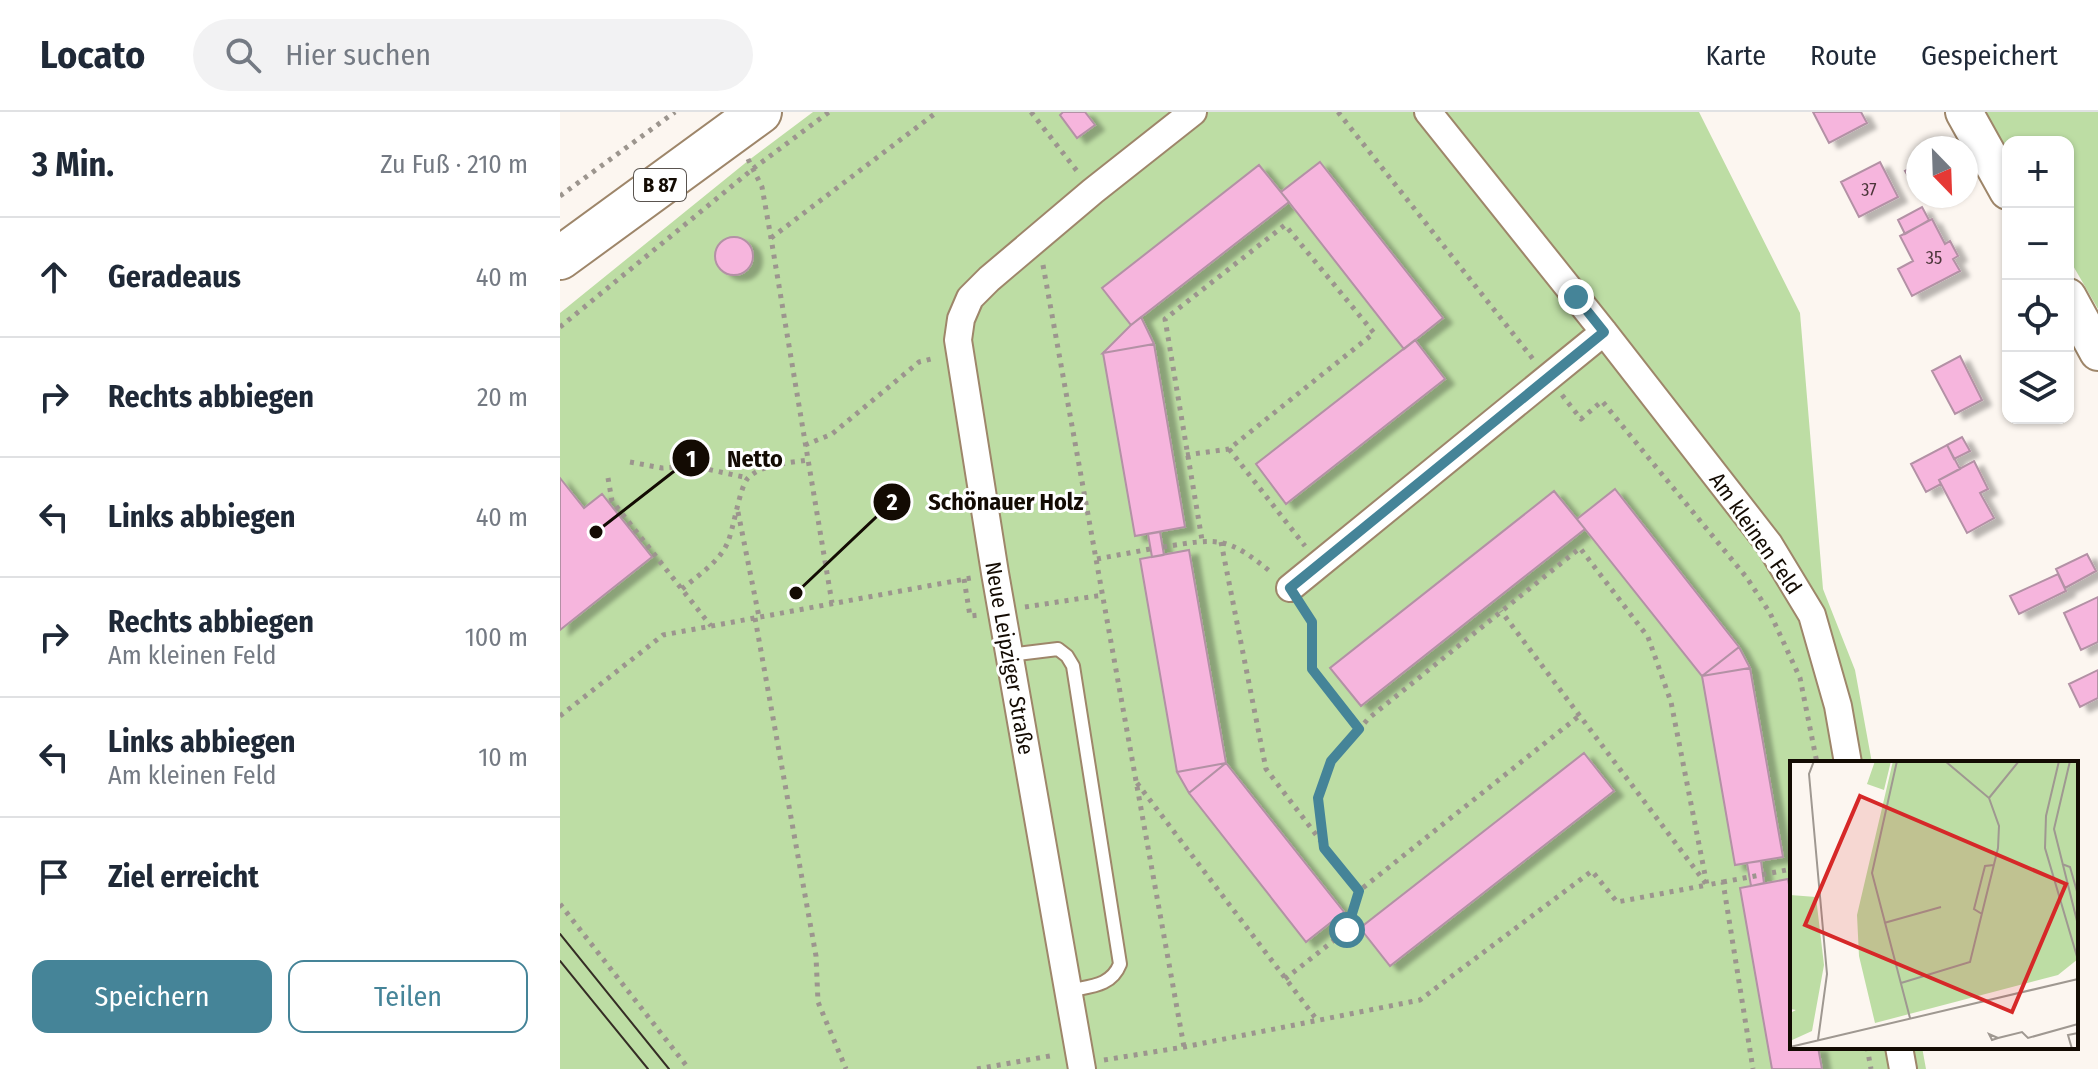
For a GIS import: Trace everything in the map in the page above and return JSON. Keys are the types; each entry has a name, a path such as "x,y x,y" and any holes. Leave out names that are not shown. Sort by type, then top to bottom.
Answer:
{"main road":[{"name":"B 87","path":"560,258 760,112"}],"street":[{"name":"Neue Leipziger Straße","path":"1080,1061 958,354 961,319 970,298 1038,237 1193,112"},
{"name":"Am kleinen Feld","path":"1428,112 1769,544 1812,615 1838,706 1848,761"},
{"path":"1964,112 2002,180"},
{"path":"2074,308 2098,352"},
{"path":"1290,588 1604,332"},
{"path":"1899,1049 1903,1069"}],"lane":[{"path":"1009,655 1058,649 1073,666 1120,964 1115,975 1105,983 1068,991"}],"path":[{"path":"560,196 675,112"},
{"path":"560,327 754,168 829,112"},
{"path":"771,238 937,112"},
{"path":"1031,112 1093,191"},
{"path":"1338,112 1581,419 1602,401 1747,578 1781,633 1800,678 1817,761"},
{"path":"754,168 762,187 832,603"},
{"path":"1186,455 1229,449 1374,333 1285,225 1165,319 1186,455 1202,540"},
{"path":"1038,237 1184,1047"},
{"path":"805,445 832,434 919,362 958,354"},
{"path":"1229,449 1320,564"},
{"path":"682,589 707,569 726,547 738,512 742,486 748,478 758,471 808,460"},
{"path":"630,462 662,468 693,466 748,478"},
{"path":"608,478 612,501 711,626"},
{"path":"738,512 816,956 818,1002 846,1069"},
{"path":"1163,547 1202,540 1243,549 1290,588 1312,622 1312,669 1359,729"},
{"path":"1221,542 1266,769 1359,891"},
{"path":"1324,848 1318,798 1331,761 1369,718 1580,548 1648,637 1671,702 1707,885"},
{"path":"1097,559 1150,549"},
{"path":"560,716 663,635 995,573"},
{"path":"964,579 970,616 983,614"},
{"path":"1013,609 1103,595"},
{"path":"1501,611 1707,885"},
{"path":"1285,979 1347,930 1359,891 1579,716"},
{"path":"1136,783 1317,1020"},
{"path":"977,1069 1080,1061 1184,1047 1420,1000 1592,871 1617,902 1790,869"},
{"path":"1723,882 1753,1069"},
{"path":"560,904 689,1069"},
{"path":"1867,1049 1871,1069"}],"green space":[{"path":"813,112 1699,112 1800,313 1823,589 1855,670 1872,761 1790,761 1790,1049 1922,1049 1926,1069 560,1069 560,313"},
{"path":"1985,112 2098,112 2098,309 2074,267 2074,136 2002,136 2002,141"}],"building":[{"path":"1063,112 1085,112 1095,125 1077,138 1060,115"},
{"path":"1813,112 1861,112 1867,123 1829,143"},
{"path":"1320,162 1443,318 1404,349 1281,192"},
{"path":"1880,162 1898,197 1859,217 1841,182"},
{"path":"1259,165 1289,202 1131,325 1102,288"},
{"path":"1923,208 1929,220 1905,234 1898,220"},
{"path":"1932,219 1945,244 1950,241 1958,256 1953,259 1960,271 1912,296 1898,269 1913,261 1900,236"},
{"path":"734,237 747,243 753,256 747,269 734,275 721,269 715,256 721,243"},
{"path":"1141,317 1154,344 1103,353 1131,325"},
{"path":"1415,340 1445,379 1286,504 1256,464"},
{"path":"1154,344 1185,527 1135,536 1103,353"},
{"path":"1960,356 1982,400 1955,414 1932,371"},
{"path":"1962,437 1970,451 1954,459 1947,445"},
{"path":"1947,445 1960,469 1939,480 1941,484 1926,492 1911,464"},
{"path":"1974,461 1988,489 1980,493 1994,518 1967,533 1939,480"},
{"path":"560,478 584,508 602,494 652,557 560,630"},
{"path":"1615,489 1739,647 1702,676 1577,519"},
{"path":"1554,491 1585,529 1361,706 1330,668"},
{"path":"1160,532 1164,555 1152,557 1148,534"},
{"path":"1189,550 1226,763 1177,772 1140,559"},
{"path":"2087,554 2096,571 2065,588 2056,569"},
{"path":"2058,574 2066,591 2019,614 2010,596"},
{"path":"2098,597 2098,642 2081,650 2064,613"},
{"path":"1739,647 1750,668 1702,676"},
{"path":"1750,668 1783,857 1735,865 1702,676"},
{"path":"2098,670 2098,698 2080,707 2069,684"},
{"path":"1584,753 1614,791 1390,966 1360,928"},
{"path":"1226,763 1344,912 1306,942 1189,793"},
{"path":"1226,763 1189,793 1177,772"},
{"path":"1761,861 1764,883 1751,886 1747,863"},
{"path":"1788,879 1790,1049 1818,1049 1822,1069 1772,1069 1740,888"}],"tram line":[{"path":"560,934 669,1069"},
{"path":"560,961 648,1069"}],"place":[{"name":"Netto","path":"596,532"},
{"name":"Schönauer Holz","path":"796,593"}],"route":[{"path":"1347,930 1359,891 1324,848 1318,798 1331,761 1359,729 1312,669 1312,622 1290,588 1604,332 1576,297"}]}
